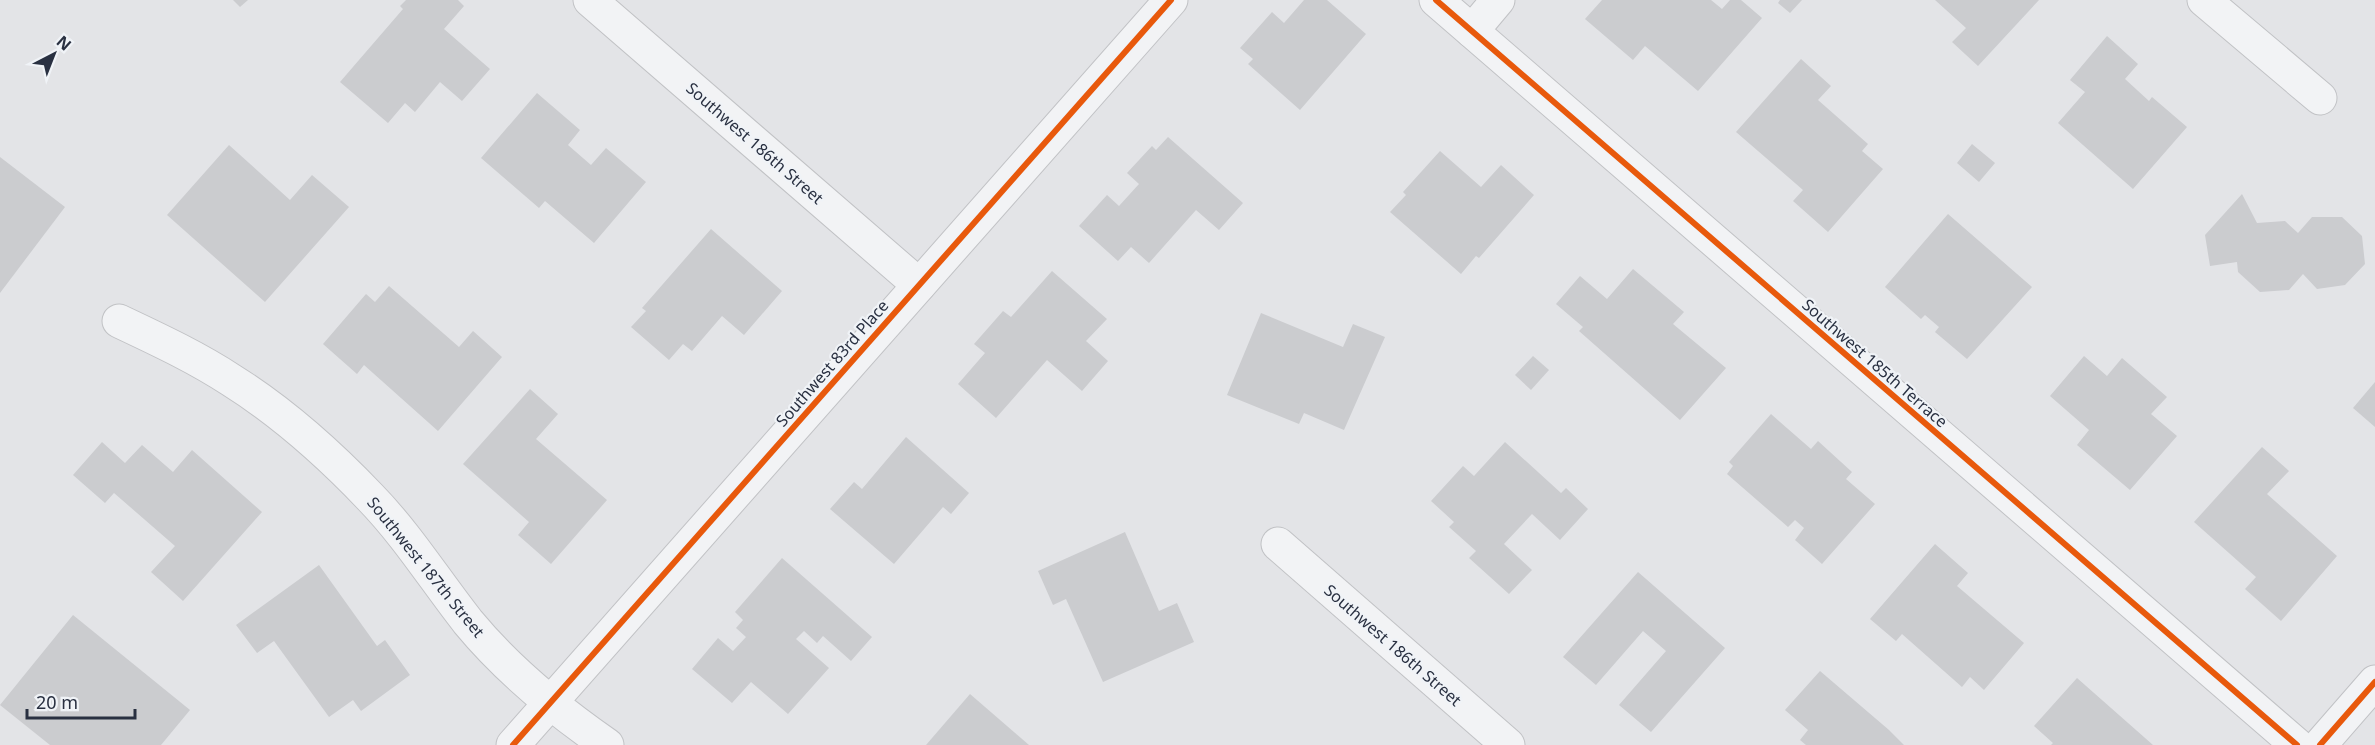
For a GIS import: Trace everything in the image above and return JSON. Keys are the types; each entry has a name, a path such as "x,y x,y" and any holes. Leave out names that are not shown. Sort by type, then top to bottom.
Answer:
{"street":[{"name":"Southwest 186th Street","path":"590,0 919,285"},
{"name":"Southwest 83rd Place","path":"513,745 1171,0"},
{"name":"Southwest 185th Terrace","path":"1436,0 2297,745"},
{"path":"1472,31 1498,0"},
{"path":"2204,0 2320,98"},
{"name":"Southwest 187th Street","path":"119,321 230,379 298,429 370,497 398,529 469,623 492,648 552,701 607,745"},
{"name":"Southwest 186th Street","path":"1278,544 1508,745"},
{"path":"2320,745 2375,682"}],"building":[{"path":"233,0 248,0 240,7"},
{"path":"406,0 458,0 464,6 444,29 490,69 462,101 440,82 415,112 405,103 388,123 340,82 403,9 400,6"},
{"path":"1304,0 1327,0 1366,34 1300,110 1248,64 1253,59 1240,48 1272,12 1284,23"},
{"path":"1602,0 1711,0 1722,9 1730,0 1741,0 1762,18 1698,91 1645,46 1633,60 1585,19"},
{"path":"1780,0 1802,0 1790,13 1778,3"},
{"path":"1935,0 2039,0 1978,66 1952,42 1966,28"},
{"path":"2107,36 2138,64 2125,79 2149,101 2152,97 2187,127 2133,189 2058,123 2085,92 2070,80"},
{"path":"1801,59 1831,86 1818,100 1868,144 1862,151 1883,169 1828,232 1793,201 1803,190 1736,132"},
{"path":"537,93 580,130 568,145 591,165 606,148 646,182 594,243 545,201 539,208 481,158"},
{"path":"1168,137 1243,203 1219,230 1196,210 1149,263 1131,247 1118,261 1079,226 1107,195 1119,206 1139,184 1127,173 1152,146 1156,150"},
{"path":"1972,144 1995,163 1979,182 1957,163"},
{"path":"229,145 290,200 312,175 349,207 265,302 167,215"},
{"path":"1440,151 1481,187 1501,165 1534,195 1479,258 1476,256 1461,274 1390,212 1406,195 1403,192"},
{"path":"0,157 65,207 0,293"},
{"path":"2242,194 2257,223 2285,221 2298,233 2312,217 2342,217 2362,236 2365,264 2345,285 2317,289 2303,274 2289,290 2260,292 2238,272 2237,262 2210,266 2205,235"},
{"path":"1948,214 2032,287 1967,359 1935,332 1939,327 1925,315 1921,319 1885,287"},
{"path":"711,229 782,291 744,335 722,316 692,351 683,344 669,360 631,327 646,311 642,308"},
{"path":"1633,269 1684,312 1673,324 1726,368 1680,420 1579,331 1583,327 1556,304 1580,276 1607,299"},
{"path":"1052,271 1107,319 1086,341 1108,361 1082,391 1047,360 996,418 958,384 985,353 974,344 1003,311 1011,317"},
{"path":"389,286 459,347 473,331 502,357 438,431 364,365 357,374 323,344 366,294 375,302"},
{"path":"1261,313 1343,347 1353,324 1385,337 1344,430 1304,413 1299,424 1227,395"},
{"path":"1533,356 1549,370 1531,390 1515,375"},
{"path":"2084,356 2107,376 2122,358 2167,397 2151,414 2177,436 2130,490 2077,445 2089,430 2050,396"},
{"path":"2375,382 2375,427 2353,408"},
{"path":"530,389 558,414 536,439 607,500 551,564 518,535 529,522 463,464"},
{"path":"1771,414 1811,449 1818,441 1852,472 1846,479 1875,504 1822,564 1795,540 1804,528 1795,520 1788,527 1727,474 1733,466 1729,462"},
{"path":"906,437 969,493 951,514 943,507 894,564 830,509 854,482 862,489"},
{"path":"102,442 125,463 142,445 173,472 192,450 262,512 183,601 151,572 175,546 114,493 105,503 73,475"},
{"path":"1505,442 1561,493 1566,488 1588,509 1560,540 1532,514 1504,544 1532,570 1509,594 1469,558 1476,551 1449,527 1454,522 1431,501 1463,466 1474,476"},
{"path":"2262,447 2289,471 2267,494 2337,556 2281,621 2245,589 2256,577 2194,522"},
{"path":"1125,532 1159,611 1177,603 1194,642 1103,682 1066,599 1053,605 1038,571"},
{"path":"1935,544 1968,573 1957,586 2024,643 1984,690 1970,677 1962,687 1902,634 1896,641 1870,619"},
{"path":"782,558 872,637 851,661 823,636 817,643 804,631 796,639 829,668 788,714 751,682 732,703 692,669 718,638 733,651 746,637 736,628 743,620 735,612"},
{"path":"319,565 377,646 385,640 410,675 361,711 353,700 329,717 274,641 257,653 236,625"},
{"path":"1638,572 1725,648 1651,732 1619,705 1666,651 1643,631 1596,685 1563,657"},
{"path":"73,615 190,710 161,745 50,745 0,705"},
{"path":"1820,671 1904,745 1806,745 1800,740 1808,730 1785,710"},
{"path":"2077,678 2153,745 2051,745 2053,743 2034,726"},
{"path":"970,694 1029,745 926,745"}],"cycle path":[{"path":"513,745 1171,0"},
{"path":"1436,0 2297,745"},
{"path":"2320,745 2375,682"}]}
